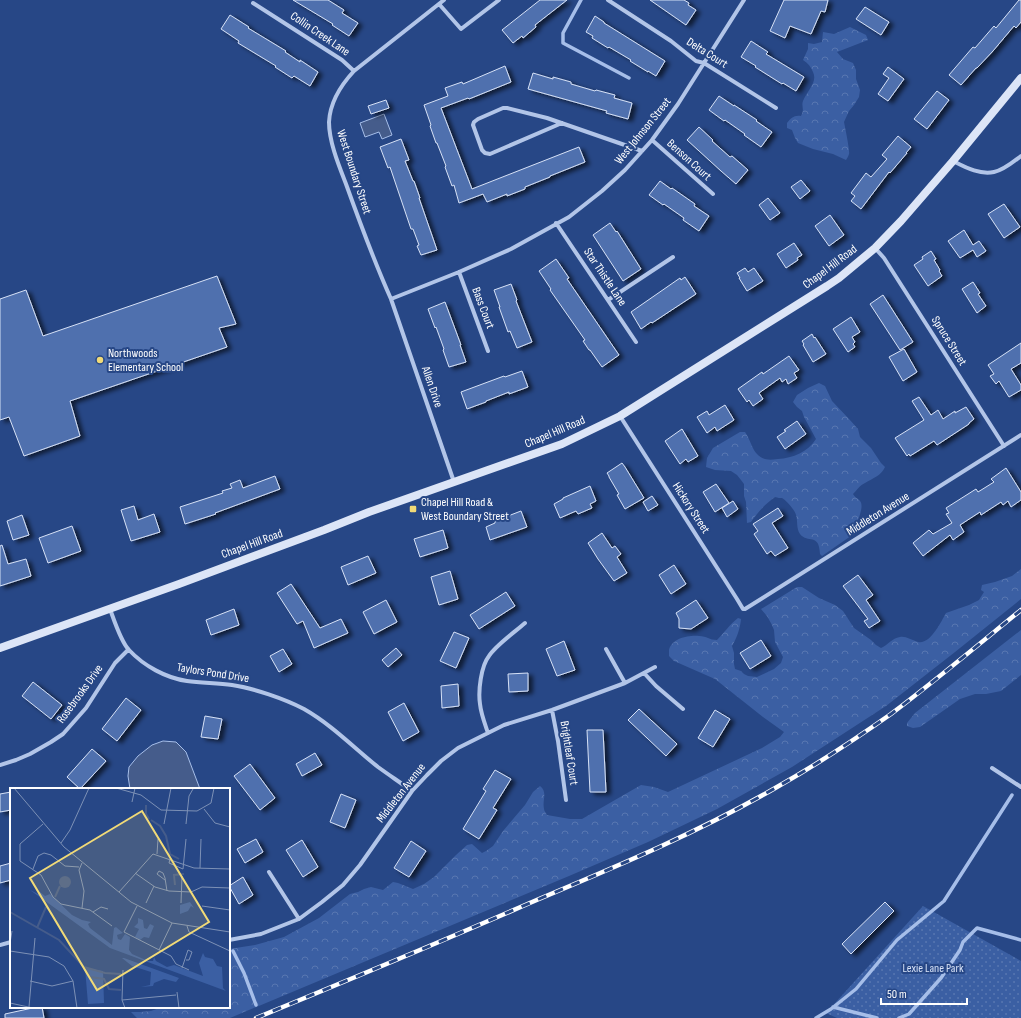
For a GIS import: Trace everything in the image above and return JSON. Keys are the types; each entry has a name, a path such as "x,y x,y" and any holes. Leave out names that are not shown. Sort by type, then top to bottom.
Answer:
{"main road":[{"name":"Chapel Hill Road","path":"0,648 324,530 368,512 562,444 620,416 827,286 875,248 901,221 953,161 1021,78"}],"street":[{"name":"West Boundary Street","path":"391,299 339,166 330,132 330,122 334,101 343,84 354,71 444,0"},
{"path":"439,4 461,29 499,0"},
{"name":"Delta Court","path":"608,0 671,41 696,61 704,63 776,108"},
{"name":"West Johnson Street","path":"391,299 459,272 511,249 569,217 602,191 625,170 652,140 678,104 744,0"},
{"name":"Collin Creek Lane","path":"253,3 342,60 354,71"},
{"path":"562,123 490,154 484,152 473,125 474,122 503,108 507,108 547,118 562,123 642,151"},
{"name":"Benson Court","path":"652,140 713,194"},
{"path":"953,161 971,170 986,173 994,172 1021,156"},
{"name":"Star Thistle Lane","path":"556,223 636,342"},
{"name":"Spruce Street","path":"875,248 884,258 1004,446"},
{"path":"608,300 673,257"},
{"name":"Bass Court","path":"459,272 488,351"},
{"name":"Allen Drive","path":"391,299 454,482"},
{"name":"Hickory Street","path":"620,416 745,610"},
{"name":"Middleton Avenue","path":"745,610 1021,435"},
{"name":"Taylors Pond Drive","path":"110,609 128,650 145,664 167,676 180,680 243,687 282,699 303,709 343,737 378,767 412,791"},
{"path":"488,733 480,703 481,680 484,664 495,649 526,623"},
{"path":"606,649 625,683"},
{"name":"Rosebrooks Drive","path":"0,765 30,754 63,734 86,708 115,663 128,650"},
{"name":"Middleton Avenue","path":"230,940 261,934 299,918 343,885 360,864 412,791 441,761 458,748 504,725 552,710 625,683 655,667"},
{"path":"644,673 656,686 683,709"},
{"name":"Brightleaf Court","path":"552,710 566,800"},
{"path":"992,768 1021,787"},
{"path":"269,872 299,918"},
{"path":"0,945 10,942"}],"green space":[{"path":"850,27 866,35 868,40 837,52 843,59 853,63 860,90 859,97 849,111 844,122 849,152 846,160 833,154 813,149 798,143 792,130 787,128 787,123 793,117 801,116 803,111 803,101 813,83 814,76 811,68 803,60 808,49 808,43 814,44 822,42 823,32 834,34"},
{"path":"819,383 825,386 832,401 858,429 860,437 871,448 885,467 879,475 862,485 853,494 861,503 858,521 860,529 822,556 820,554 818,543 803,537 800,534 797,517 790,505 784,499 775,497 762,508 751,522 747,523 744,484 737,475 731,471 715,470 706,467 707,458 713,448 740,432 745,432 755,452 767,460 800,454 813,444 816,439 802,411 793,402 797,395"},
{"path":"1021,569 1021,599 955,652 886,706 792,767 717,809 648,842 569,876 230,1018 137,1018 131,1012 151,1011 159,1008 230,1008 230,949 255,945 284,937 319,918 350,894 364,889 371,887 383,890 393,882 413,889 424,884 434,877 467,845 472,844 482,853 493,846 503,831 525,805 533,792 540,786 544,791 544,810 547,815 570,819 582,819 641,785 654,787 668,792 762,748 780,737 784,732 715,679 674,661 669,656 671,646 681,638 702,636 717,640 735,620 738,618 741,619 738,633 732,646 735,669 748,676 757,677 774,669 781,663 783,657 775,642 772,625 761,609 797,587 802,587 819,598 835,605 843,611 854,628 881,648 900,637 918,642 927,640 935,632 946,613 979,600 984,592 981,590 982,585 1012,576"},
{"path":"1021,630 1021,675 1001,691 986,694 975,694 960,699 920,727 913,728 907,726 907,723 915,713"},
{"name":"Lexie Lane Park","path":"923,906 1021,961 1021,1018 837,1018 826,1013"}],"shaded area":[{"path":"384,114 392,135 382,139 379,132 365,137 360,123"},
{"path":"163,741 176,742 186,752 200,788 130,788 128,776 129,767 138,756 152,745"}],"building":[{"path":"293,0 328,0 344,10 342,13 358,23 349,36 332,25 333,24"},
{"path":"540,0 567,0 535,25 536,27 523,38 522,36 513,43 502,30"},
{"path":"650,0 684,0 689,3 688,5 696,10 686,25"},
{"path":"784,0 828,0 825,12 821,11 811,34 790,26 785,38 770,31"},
{"path":"1019,0 1021,0 1021,22 1016,28 1014,26 961,85 949,75 973,47 975,48 994,26 996,28"},
{"path":"865,7 889,22 881,35 856,19"},
{"path":"230,15 249,27 248,28 286,51 285,52 300,62 300,60 318,72 310,86 294,76 292,78 275,67 276,66 238,43 239,41 221,29"},
{"path":"595,16 665,61 656,76 592,38 593,36 586,32"},
{"path":"751,41 768,52 766,54 804,77 796,91 783,83 782,84 741,57"},
{"path":"505,66 511,82 469,99 468,98 441,108 472,189 579,147 585,162 507,196 507,194 487,202 483,194 459,203 454,185 452,186 445,167 446,166 436,143 424,105 448,96 445,88 462,82 463,84"},
{"path":"888,67 904,79 888,101 878,94 889,78 883,74"},
{"path":"533,73 553,79 553,77 571,82 571,84 595,91 615,95 614,98 632,103 628,119 606,113 607,111 528,89"},
{"path":"937,91 949,100 927,129 914,119"},
{"path":"719,96 757,120 756,121 772,132 761,147 744,135 745,134 709,110"},
{"path":"386,100 389,108 371,114 368,106"},
{"path":"699,127 730,157 732,156 748,170 736,184 687,140"},
{"path":"898,136 911,147 890,173 889,172 861,209 851,201 855,196 851,193 866,173 871,177 887,159 882,155"},
{"path":"401,139 409,160 405,161 414,181 437,250 421,255 417,246 419,245 413,229 411,229 390,167 388,168 380,147"},
{"path":"801,180 810,191 800,199 791,187"},
{"path":"660,181 695,204 694,206 709,216 699,231 683,220 684,218 649,195"},
{"path":"768,198 780,213 770,220 759,205"},
{"path":"1004,204 1020,227 1004,238 988,214"},
{"path":"830,215 844,235 829,246 815,226"},
{"path":"610,223 616,232 617,231 641,269 623,281 593,235"},
{"path":"964,230 973,245 979,241 986,251 977,257 973,250 960,258 948,241"},
{"path":"794,243 802,255 797,258 798,260 786,268 777,254"},
{"path":"931,251 936,259 934,260 942,276 928,286 914,265"},
{"path":"556,259 569,278 567,279 619,355 602,367 583,341 585,340 550,290 551,289 539,271"},
{"path":"745,268 748,272 754,268 763,281 747,291 737,273"},
{"name":"Northwoods Elementary School","path":"217,276 236,324 219,328 227,347 70,401 80,436 24,456 9,417 0,420 0,299 26,290 43,336"},
{"path":"685,277 696,294 641,329 631,312 680,278 681,280"},
{"path":"973,282 980,293 978,294 986,306 977,313 962,289"},
{"path":"511,284 532,342 517,348 510,331 508,332 494,290"},
{"path":"883,295 913,342 900,350 870,304"},
{"path":"445,302 466,362 449,367 443,350 444,349 428,309"},
{"path":"851,317 860,332 852,337 855,342 853,344 855,347 848,352 833,329"},
{"path":"812,334 826,354 813,362 802,341"},
{"path":"1021,343 1021,363 1011,369 1021,385 1021,390 1009,397 999,381 996,384 990,376 994,374 988,365"},
{"path":"904,349 917,372 903,381 889,357"},
{"path":"789,356 799,370 794,373 797,378 788,384 786,379 782,382 780,378 759,393 763,399 753,406 749,400 747,402 738,389 762,372 763,374"},
{"path":"522,371 528,387 509,394 509,392 467,409 461,392"},
{"path":"919,397 931,415 938,410 943,419 955,411 955,413 966,407 974,419 969,424 937,445 934,441 910,456 909,454 907,456 895,438 924,420 912,401"},
{"path":"725,405 734,420 717,431 715,427 707,433 697,417 707,411 709,415"},
{"path":"797,421 806,434 785,449 777,437"},
{"path":"682,429 698,456 688,462 686,459 680,464 665,441"},
{"path":"622,463 644,498 625,509 617,495 619,494 607,473"},
{"path":"1006,468 1021,492 1021,500 1011,507 1008,501 1003,505 1001,502 981,515 980,512 960,525 964,532 953,540 950,535 923,556 913,543 929,530 933,534 952,523 946,514 949,513 946,508 976,489 978,492 994,482 991,479"},
{"path":"275,476 280,489 215,513 216,514 185,524 180,507 223,493 222,491 232,488 230,484 240,480 243,488"},
{"path":"716,484 729,503 715,512 703,492"},
{"path":"590,486 596,501 590,504 592,508 578,514 576,511 560,518 554,504 563,498"},
{"path":"652,496 658,505 648,511 643,502"},
{"path":"733,501 738,509 727,517 722,508"},
{"path":"134,506 138,520 154,514 160,532 131,541 121,510"},
{"path":"778,508 783,516 772,523 788,548 775,556 771,551 767,554 754,534 758,531 753,524"},
{"path":"521,511 527,527 490,540 486,527 495,523 495,521"},
{"path":"22,515 29,535 13,540 7,521"},
{"path":"72,526 81,551 48,563 39,538"},
{"path":"443,530 448,548 420,557 414,539"},
{"path":"602,533 612,548 615,546 621,554 617,557 627,573 614,581 588,543"},
{"path":"2,545 8,564 26,559 31,576 0,586 0,546"},
{"path":"368,556 376,573 348,585 341,567"},
{"path":"674,565 686,584 671,594 659,575"},
{"path":"450,571 458,599 439,605 431,577"},
{"path":"858,575 873,595 866,600 880,621 869,628 864,621 868,619 843,586"},
{"path":"291,584 320,628 341,619 348,633 314,648 303,621 297,624 277,593"},
{"path":"506,592 515,606 479,629 470,615"},
{"path":"386,600 397,622 374,634 363,612"},
{"path":"696,600 708,618 691,629 679,628 679,619 676,613"},
{"path":"234,609 239,625 211,635 206,620"},
{"path":"454,632 469,638 456,668 440,661"},
{"path":"761,640 771,656 750,669 740,653"},
{"path":"564,641 575,670 557,676 546,649"},
{"path":"396,648 402,655 388,667 382,660"},
{"path":"283,649 292,664 279,672 270,656"},
{"path":"528,673 528,691 509,692 508,674"},
{"path":"33,682 62,705 51,719 22,696"},
{"path":"458,684 459,706 442,708 441,686"},
{"path":"126,698 141,710 117,741 102,729"},
{"path":"404,703 419,732 403,741 388,712"},
{"path":"639,709 677,744 666,756 628,720"},
{"path":"715,710 730,719 713,747 698,738"},
{"path":"205,716 222,719 218,739 201,737"},
{"path":"587,730 603,730 606,792 590,792"},
{"path":"92,749 106,761 81,788 79,788 67,777"},
{"path":"315,753 322,765 302,776 296,764"},
{"path":"250,764 275,798 260,810 234,776"},
{"path":"495,770 511,779 493,808 497,810 479,839 463,829 486,791 483,789"},
{"path":"10,792 10,810 0,812 0,794"},
{"path":"341,794 356,800 345,828 330,822"},
{"path":"256,839 263,852 245,863 237,849"},
{"path":"302,840 318,867 303,877 286,850"},
{"path":"411,841 426,851 409,877 394,868"},
{"path":"10,863 10,880 0,883 0,866"},
{"path":"243,877 253,895 239,904 230,885"},
{"path":"885,902 894,911 851,954 842,944"},
{"path":"32,1008 42,1008 44,1018 5,1018 5,1014"}],"waterway":[{"path":"581,0 563,33 563,43 629,78"},
{"path":"816,1018 831,1009 856,989 897,940 944,901 1012,795"},
{"path":"899,1018 909,1014 941,978 960,950 963,942 977,928 1021,940"},
{"path":"233,951 244,973 256,1005"},
{"path":"833,1007 877,1018"}],"railway":[{"path":"256,1018 630,860 690,833 748,803 792,779 891,714 1021,610"}],"place":[{"name":"Northwoods Elementary School","path":"100,360"},
{"name":"Chapel Hill Road & West Boundary Street","path":"413,509"}]}
